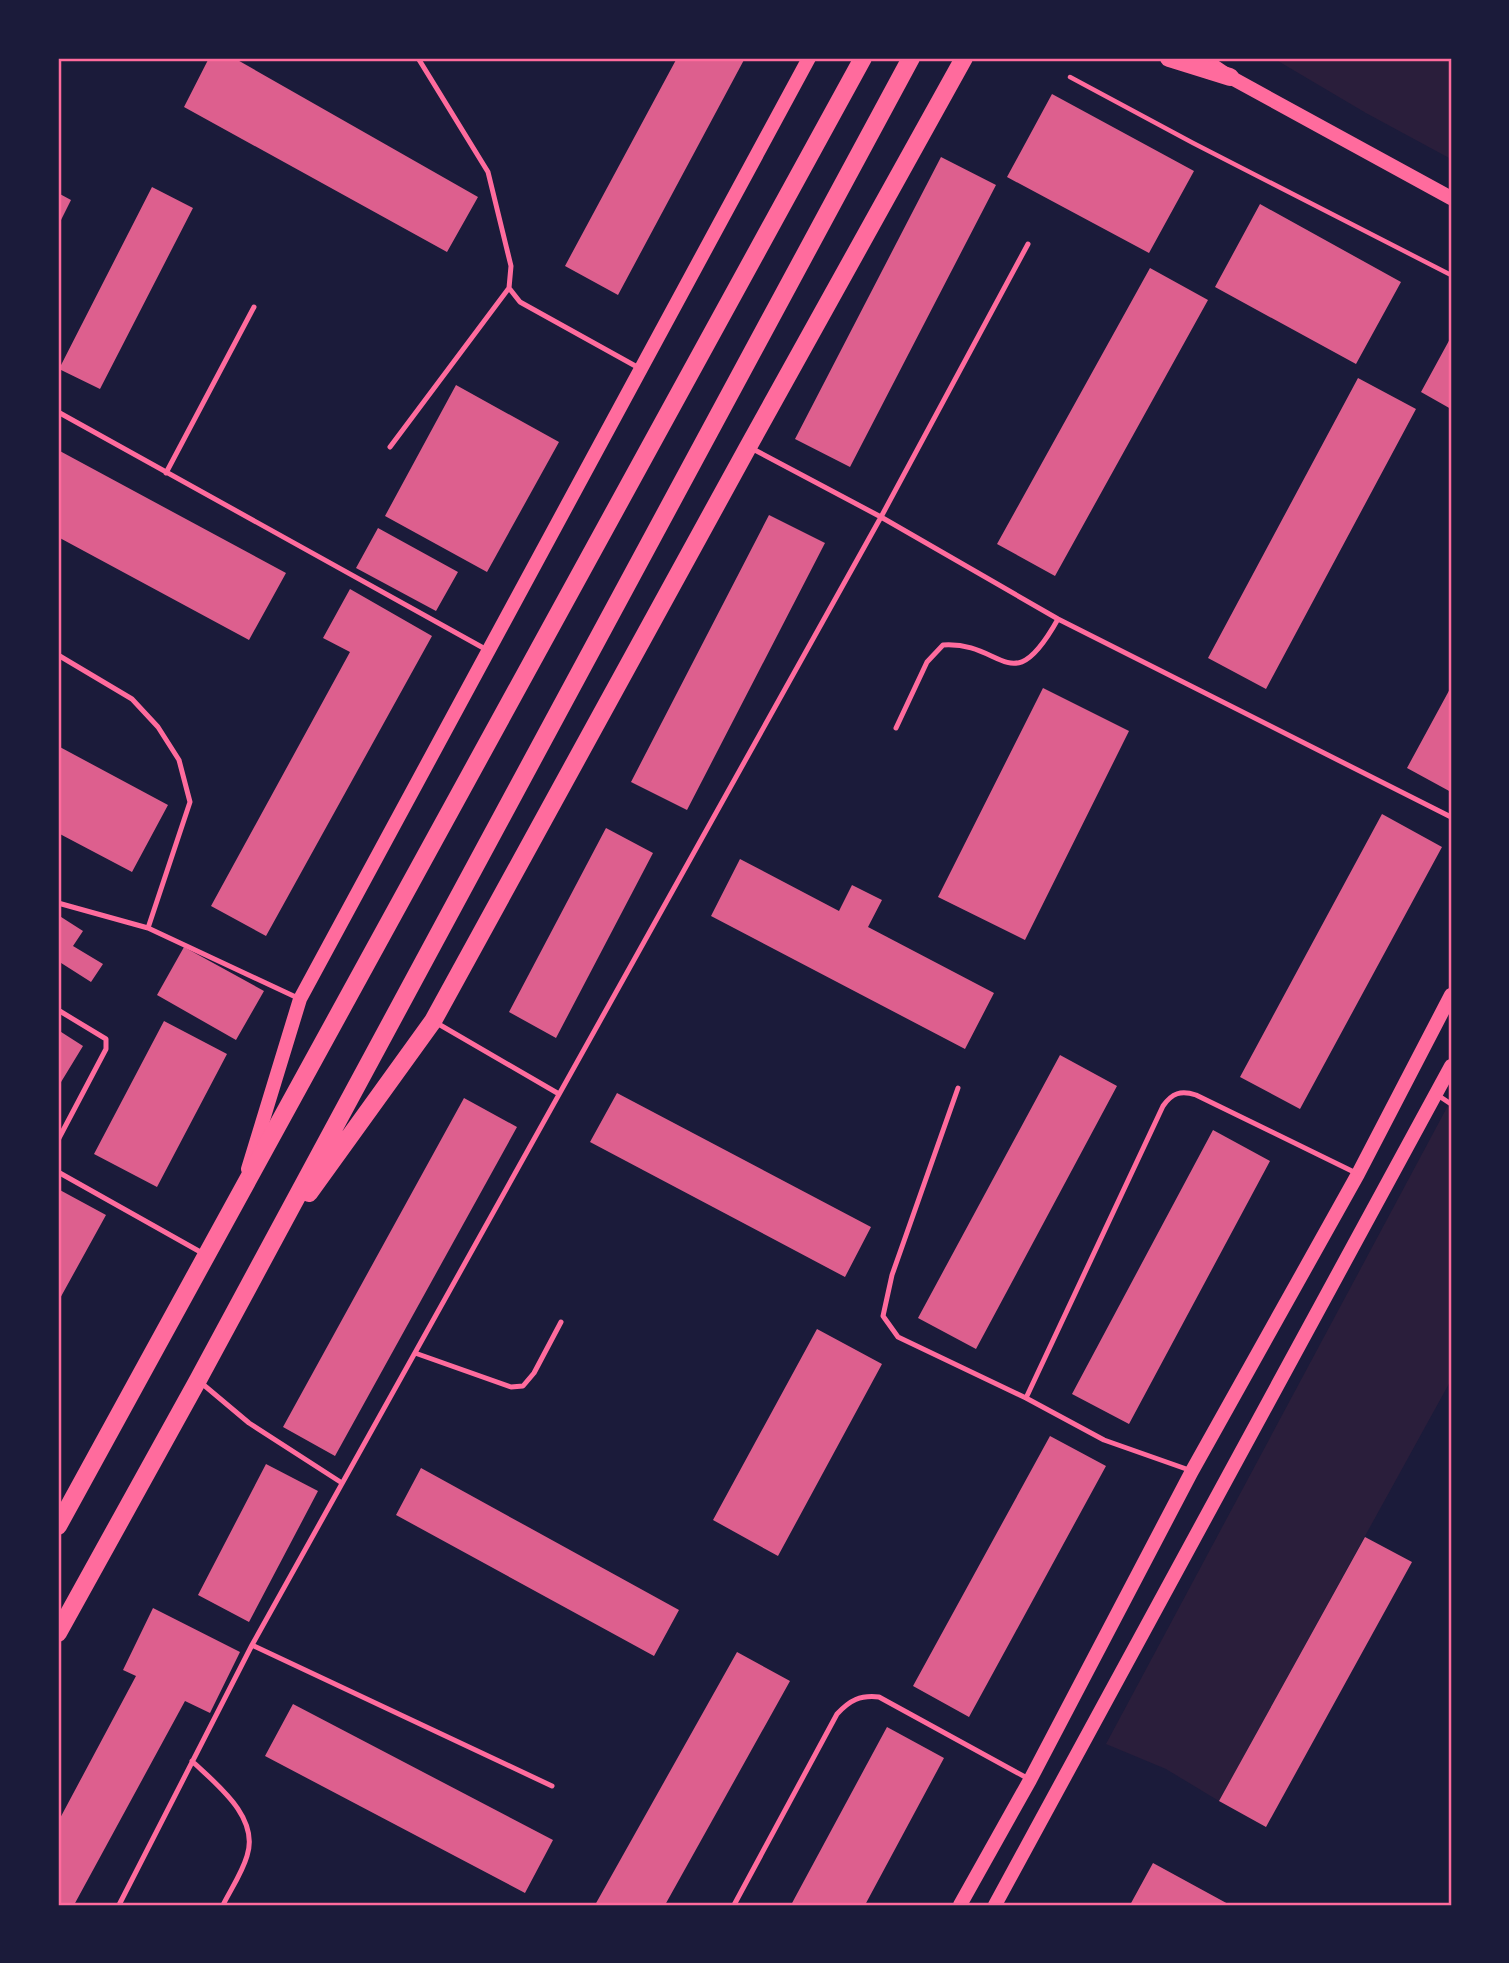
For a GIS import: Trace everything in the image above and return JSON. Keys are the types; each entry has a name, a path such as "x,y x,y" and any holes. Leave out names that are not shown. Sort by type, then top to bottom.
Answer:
{"main road":[{"path":"240,1194 300,999 639,368 810,58"},
{"path":"58,1526 863,58"},
{"path":"58,1633 198,1380 911,58"},
{"path":"268,1249 433,1021 964,58"},
{"path":"1169,58 1230,77"},
{"path":"1184,58 1230,77"},
{"path":"1202,58 1230,77 1451,198"},
{"path":"960,1905 1030,1780 1192,1471 1358,1174 1451,995"},
{"path":"995,1905 1451,1066"}],"lane":[{"path":"390,447 509,288 511,266 488,172 418,58"},
{"path":"118,1905 252,1645 881,517 1028,244"},
{"path":"509,288 520,302 639,368"},
{"path":"166,473 254,307"},
{"path":"58,412 487,650"},
{"path":"748,447 881,517 1058,619 1451,817"},
{"path":"896,728 928,662 943,645 958,644 1006,663 1019,663 1034,656 1044,645 1058,619"},
{"path":"58,655 132,699 158,727 179,760 190,802 148,928"},
{"path":"58,903 148,928 300,999"},
{"path":"58,1010 106,1039 106,1049 58,1140"},
{"path":"433,1021 559,1094"},
{"path":"958,1088 892,1275 883,1316 898,1337 1026,1398 1104,1440 1192,1471"},
{"path":"1026,1398 1170,1096 1184,1091 1196,1095 1358,1174"},
{"path":"1436,1094 1451,1104"},
{"path":"58,1171 207,1255"},
{"path":"415,1353 512,1387 523,1385 534,1373 561,1322"},
{"path":"198,1380 250,1423 342,1483"},
{"path":"252,1645 552,1786"},
{"path":"734,1905 837,1714 859,1697 879,1698 1030,1780"},
{"path":"192,1761 229,1798 243,1818 248,1837 248,1854 223,1905"}],"path":[{"path":"1070,77 1451,275"}],"shaded area":[{"path":"1273,58 1451,58 1451,159 1366,113"},
{"path":"1451,1100 1451,1380 1219,1801 1166,1769 1106,1744"}],"building":[{"path":"209,58 234,58 478,197 447,252 184,107"},
{"path":"677,58 745,58 618,295 565,266"},
{"path":"1052,94 1194,171 1149,253 1007,177"},
{"path":"941,157 996,185 850,467 795,439"},
{"path":"152,187 193,208 100,389 59,369"},
{"path":"58,193 71,200 58,226"},
{"path":"1260,204 1401,282 1356,364 1215,287"},
{"path":"1150,268 1208,300 1055,576 997,544"},
{"path":"1451,337 1451,409 1421,392"},
{"path":"1358,378 1416,409 1266,689 1208,658"},
{"path":"456,385 559,442 487,572 385,516"},
{"path":"58,450 286,573 249,640 58,537"},
{"path":"769,515 825,543 687,810 631,782"},
{"path":"378,528 458,572 436,611 356,568"},
{"path":"350,589 432,636 266,936 211,906 350,652 323,638"},
{"path":"1451,687 1451,792 1407,768"},
{"path":"1043,688 1129,731 1025,940 938,897"},
{"path":"58,746 168,805 132,872 58,833"},
{"path":"1382,814 1442,847 1300,1109 1240,1077"},
{"path":"606,828 653,853 556,1038 509,1012"},
{"path":"740,859 839,911 852,885 882,900 868,927 994,993 965,1049 711,916"},
{"path":"58,915 83,931 73,946 103,964 91,982 58,961"},
{"path":"184,947 264,991 236,1040 157,995"},
{"path":"164,1021 227,1054 157,1187 94,1154"},
{"path":"58,1030 83,1046 58,1087"},
{"path":"1060,1055 1117,1086 976,1349 918,1318"},
{"path":"617,1093 871,1227 845,1277 590,1142"},
{"path":"464,1098 517,1127 335,1456 283,1427"},
{"path":"1213,1130 1270,1161 1129,1424 1072,1394"},
{"path":"58,1189 106,1215 58,1302"},
{"path":"817,1329 882,1364 778,1556 713,1520"},
{"path":"1050,1436 1106,1466 969,1717 913,1686"},
{"path":"266,1464 318,1491 249,1622 198,1595"},
{"path":"421,1468 679,1610 654,1656 396,1515"},
{"path":"1365,1537 1412,1562 1266,1827 1219,1801"},
{"path":"153,1608 240,1652 210,1713 185,1701 74,1905 58,1905 58,1822 136,1676 123,1670"},
{"path":"737,1652 790,1681 665,1905 595,1905"},
{"path":"293,1704 553,1840 525,1893 265,1756"},
{"path":"887,1727 944,1758 865,1905 791,1905"},
{"path":"1153,1863 1230,1905 1130,1905"}]}
